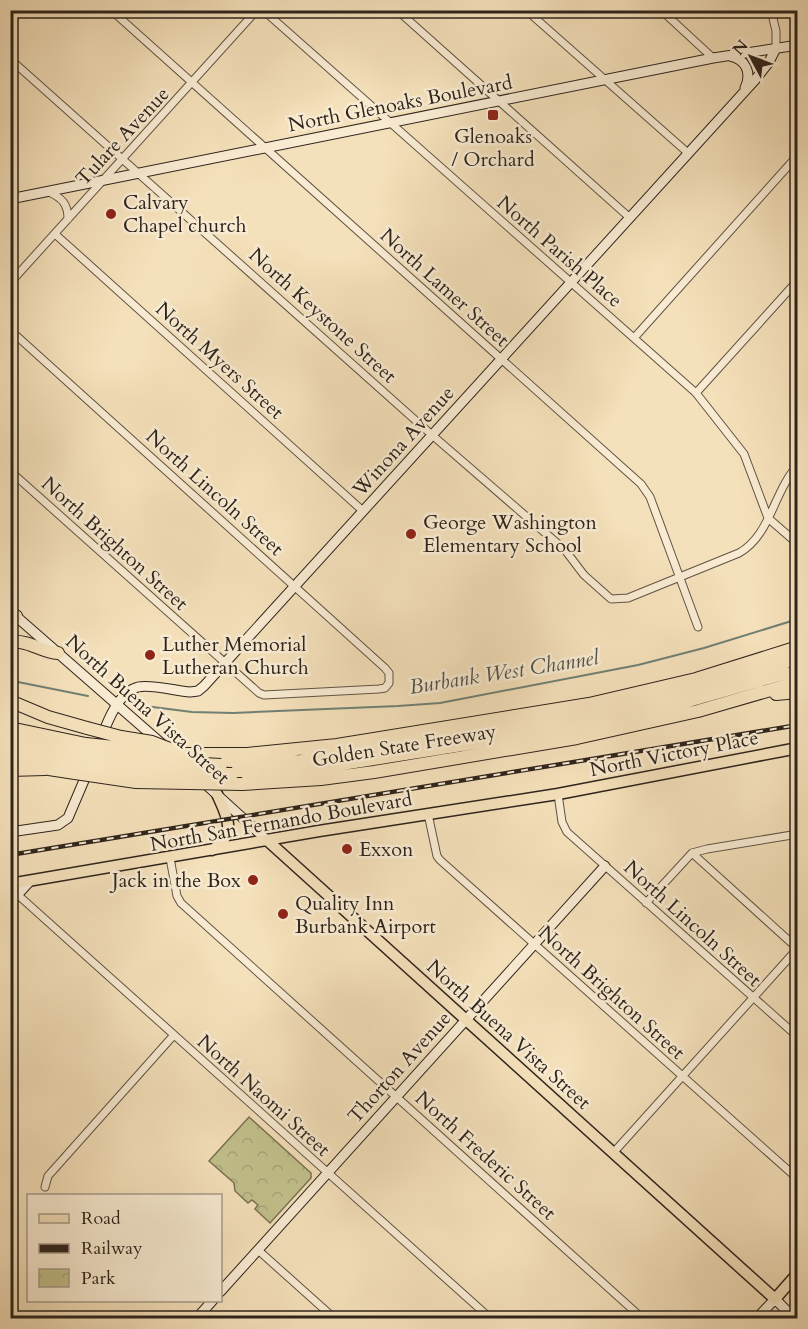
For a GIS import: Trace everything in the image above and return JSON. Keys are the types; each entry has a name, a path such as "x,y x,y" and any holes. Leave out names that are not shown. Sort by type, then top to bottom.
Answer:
{"highway":[{"path":"10,642 24,642 37,645 48,652 58,653"},
{"name":"Golden State Freeway","path":"10,758 49,769 81,758 277,752 337,745 589,704 696,679 798,647"},
{"path":"10,749 81,758 221,765 301,761 629,706 798,658"},
{"path":"10,738 81,758 143,771 255,774 323,767 576,727 660,709 786,674 798,677"},
{"name":"Golden State Freeway","path":"10,728 136,782 242,784 321,779 567,739 687,714 798,682"},
{"path":"757,695 798,692"},
{"path":"10,701 48,717 121,737 152,742 183,754"},
{"path":"10,770 49,769"}],"main road":[{"name":"North Victory Place","path":"558,794 798,748"},
{"path":"210,851 223,842 229,829 227,816 217,794"},
{"name":"North San Fernando Boulevard","path":"10,884 558,794"},
{"name":"North Buena Vista Street","path":"268,841 775,1299"},
{"path":"775,1299 798,1273"}],"street":[{"name":"North Lamer Street","path":"111,10 641,484 650,497 698,627"},
{"name":"Tulare Avenue","path":"10,283 193,84 257,10"},
{"name":"North Parish Place","path":"263,10 696,393 744,454 768,518 798,544"},
{"path":"397,10 630,218"},
{"path":"526,10 688,153"},
{"path":"661,10 713,58"},
{"path":"771,10 776,31 776,48"},
{"name":"North Glenoaks Boulevard","path":"10,199 713,58 798,45"},
{"name":"Winona Avenue","path":"10,832 62,823 72,812 108,719 127,693 141,687 198,691 743,93 769,62 776,48"},
{"path":"729,56 740,60 748,70 749,80 743,93"},
{"name":"North Keystone Street","path":"10,59 432,435 565,550 584,575 611,598 628,598 680,577"},
{"path":"634,338 798,155"},
{"path":"49,192 66,204 68,219"},
{"name":"North Myers Street","path":"55,234 363,511"},
{"path":"696,393 798,280"},
{"name":"North Lincoln Street","path":"10,330 385,668 389,673 389,683"},
{"path":"680,577 739,554 750,547 757,540 785,480 798,465"},
{"name":"North Brighton Street","path":"10,471 259,693 379,689 385,688 389,683"},
{"name":"North Buena Vista Street","path":"12,617 118,705 268,841"},
{"name":"North Lincoln Street","path":"558,794 562,822 567,832 798,1037"},
{"name":"North Brighton Street","path":"428,814 437,856 440,860 798,1179"},
{"path":"646,903 692,854 707,849 798,834"},
{"path":"614,1152 797,948 692,854"},
{"name":"North Frederic Street","path":"170,858 177,896 181,903 642,1318"},
{"name":"Thorton Avenue","path":"222,1290 605,866"},
{"path":"10,903 30,881"},
{"name":"North Naomi Street","path":"18,895 490,1318"},
{"path":"45,1187 48,1176 174,1036"},
{"path":"258,1250 334,1318"},
{"path":"757,1318 775,1299"},
{"name":"North Buena Vista Street","path":"775,1299 794,1318"},
{"path":"197,1318 211,1302"}],"green space":[{"path":"249,1117 311,1173 311,1178 270,1223 255,1209 258,1205 252,1200 248,1203 235,1191 234,1183 209,1161"}],"waterway":[{"name":"Burbank West Channel","path":"137,705 192,712 233,713 440,703 638,665 704,648 798,619"},
{"name":"Burbank West Channel","path":"18,682 88,696"}],"railway":[{"path":"10,855 798,725"}],"place":[{"name":"Glenoaks / Orchard","path":"493,115"},
{"name":"Calvary Chapel church","path":"111,214"},
{"name":"George Washington Elementary School","path":"411,534"},
{"name":"Luther Memorial Lutheran Church","path":"150,655"},
{"name":"Exxon","path":"347,849"},
{"name":"Jack in the Box","path":"253,880"},
{"name":"Quality Inn Burbank Airport","path":"283,914"}]}
